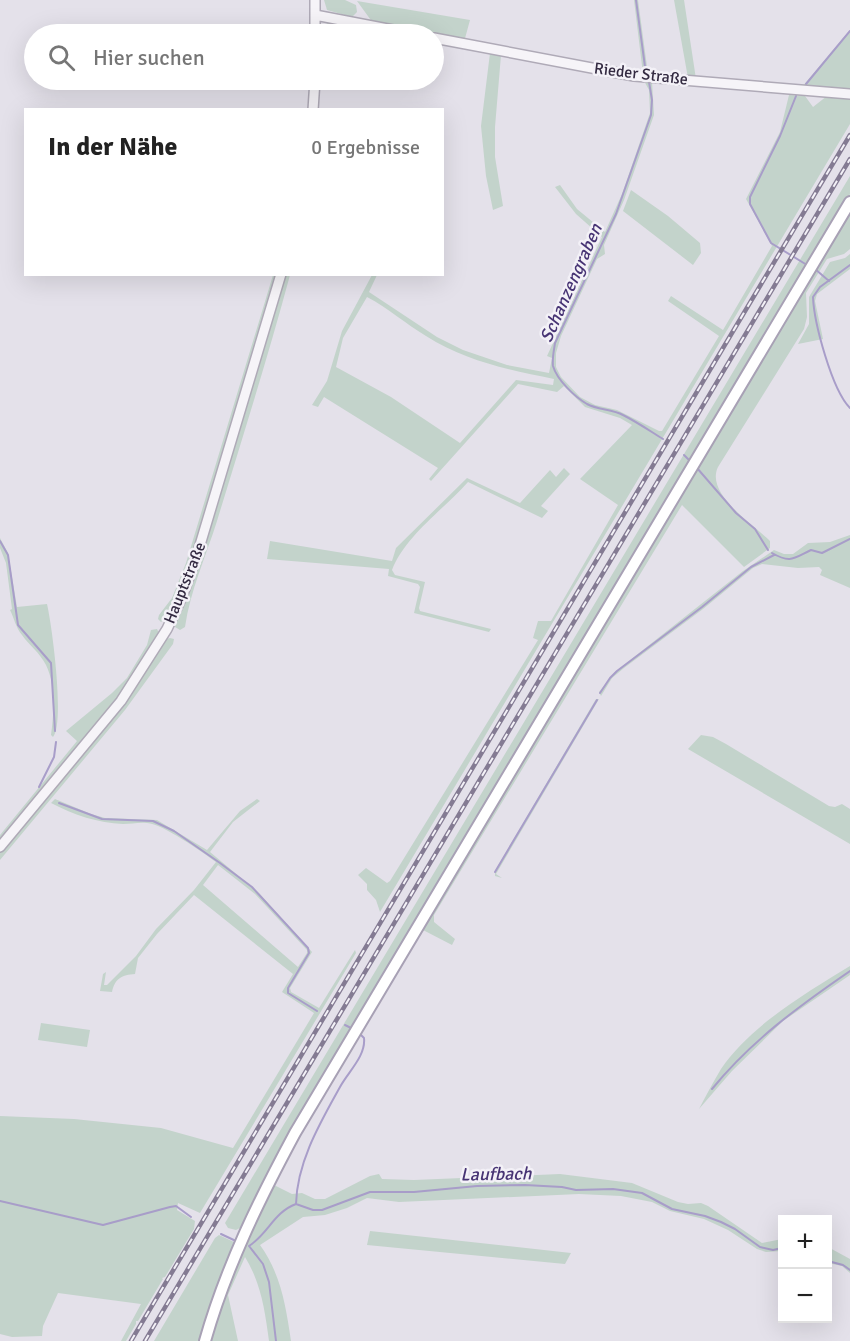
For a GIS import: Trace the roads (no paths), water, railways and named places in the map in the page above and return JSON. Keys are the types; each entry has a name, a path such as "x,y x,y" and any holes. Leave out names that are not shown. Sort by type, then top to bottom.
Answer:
{"main road":[{"path":"205,1341 236,1251 295,1133 850,202"}],"street":[{"path":"315,0 315,24"},
{"path":"315,15 362,24"},
{"name":"Rieder Straße","path":"444,40 634,76 850,94"},
{"path":"313,108 314,90"},
{"name":"Hauptstraße","path":"0,847 121,701 167,629 182,597 197,555 280,276"}],"waterway":[{"name":"Schanzengraben","path":"636,0 646,74"},
{"path":"806,84 850,31"},
{"name":"Schanzengraben","path":"649,82 652,100 651,115 616,214 555,343 553,366 562,382 582,401 591,406 623,415 663,439"},
{"path":"796,96 780,136 750,197 750,204 771,243 807,265"},
{"path":"850,265 820,287 813,297 825,356 837,387 850,408"},
{"path":"815,269 829,281"},
{"name":"Schanzengraben","path":"684,455 690,461"},
{"name":"Schanzengraben","path":"697,468 736,513 755,529 768,550"},
{"name":"Schanzengraben","path":"772,553 792,559 811,550 822,553 850,539"},
{"path":"0,541 8,555 18,625 51,663 55,731"},
{"path":"600,693 617,671 751,567 774,555"},
{"path":"495,872 597,700"},
{"path":"39,787 54,757 56,742"},
{"path":"59,803 102,819 153,821 174,831 252,887 308,948 309,953 288,988 288,993 317,1011"},
{"path":"712,1089 759,1040 812,997 850,971"},
{"path":"345,1025 353,1029"},
{"path":"296,1204 300,1173 311,1143 362,1051 364,1038 358,1032"},
{"name":"Laufbach","path":"249,1246 282,1212 296,1204 313,1210 322,1210 370,1192 414,1192 477,1186 525,1185 576,1190 613,1189 642,1193 672,1209 721,1222 760,1247 778,1249"},
{"name":"Laufbach","path":"0,1201 103,1225 176,1206 191,1217"},
{"name":"Laufbach","path":"221,1234 238,1242"},
{"path":"249,1246 263,1264 269,1282 276,1341"},
{"name":"Laufbach","path":"832,1262 850,1270"}],"railway":[{"path":"131,1341 850,135"},
{"path":"145,1341 850,159"}]}
